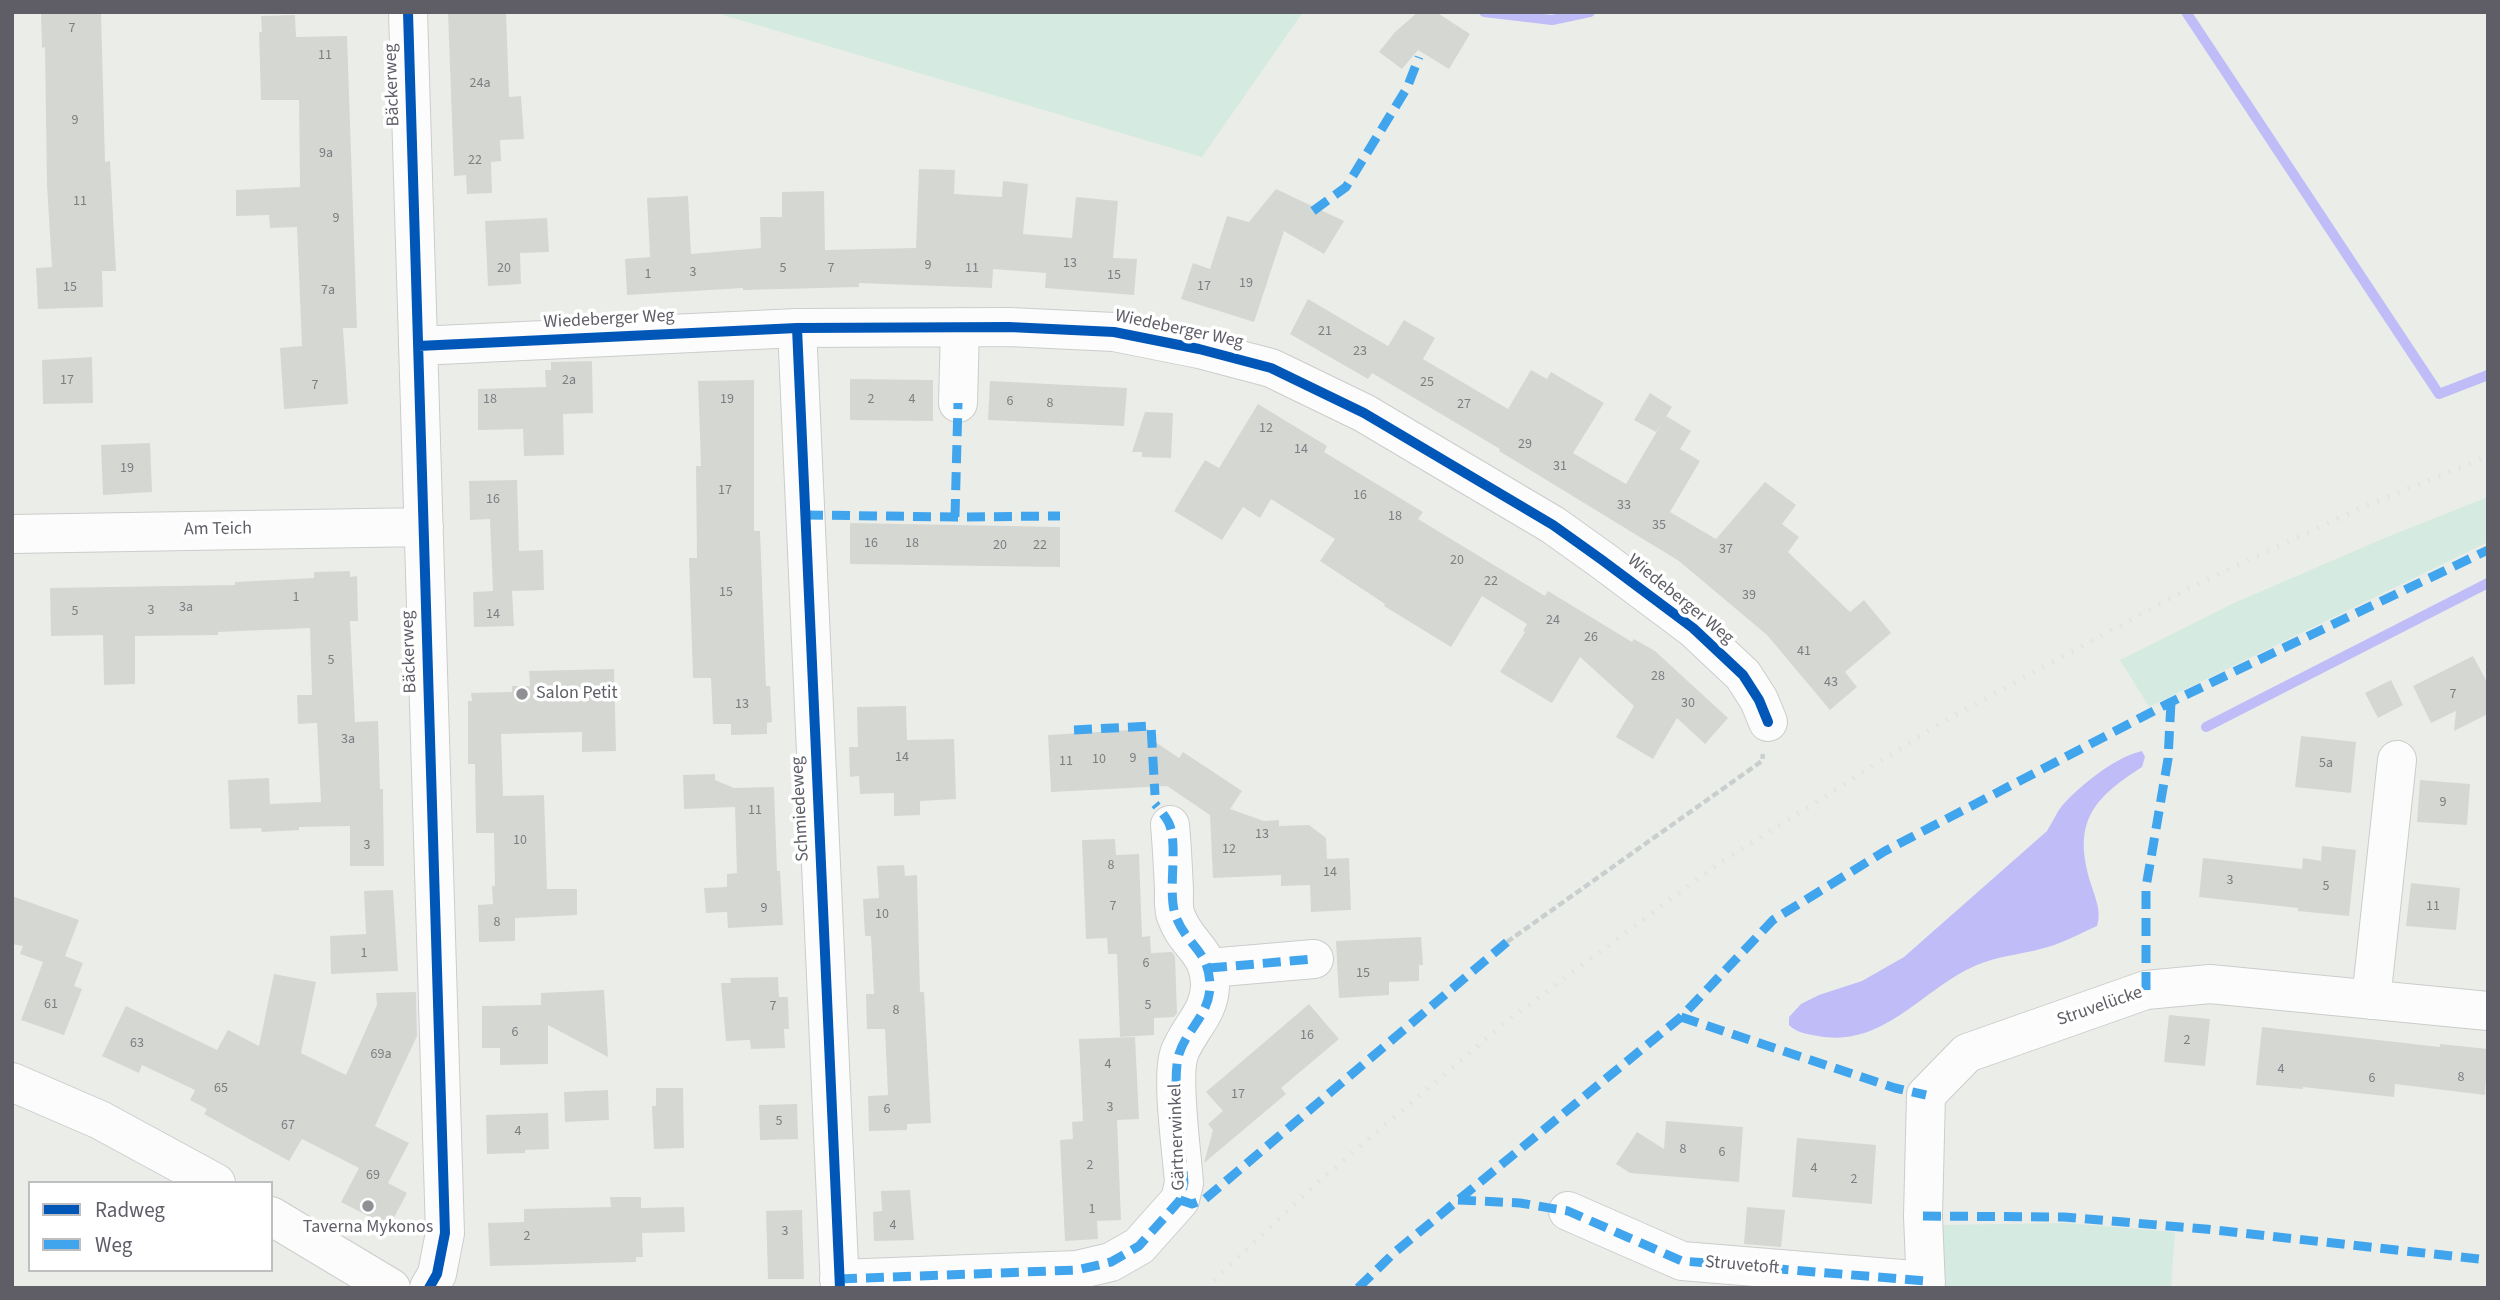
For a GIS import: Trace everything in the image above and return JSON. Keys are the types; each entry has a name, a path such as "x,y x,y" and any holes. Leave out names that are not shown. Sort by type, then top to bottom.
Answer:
{"street":[{"name":"Bäckerweg","path":"408,12 445,1233 437,1275 429,1288"},
{"name":"Wiedeberger Weg","path":"418,346 797,328 960,327 1114,332 1271,368 1388,427 1553,525 1693,628 1743,675 1768,722"},
{"path":"958,403 960,327"},
{"name":"Schmiedeweg","path":"797,328 840,1284"},
{"name":"Am Teich","path":"12,534 424,527"},
{"path":"2371,1000 2397,760"},
{"path":"1170,825 1175,914 1186,937 1204,956 1209,968 1314,959"},
{"name":"Gärtnerwinkel","path":"840,1284 1077,1270 1111,1262 1139,1246 1180,1200 1184,1183 1176,1074 1178,1056 1209,1004 1209,968"},
{"name":"Struvelücke","path":"1926,1285 1923,1216 1926,1095 1967,1053 2146,990 2210,984 2488,1012"},
{"path":"12,1082 100,1120 212,1181"},
{"name":"Struvetoft","path":"1569,1211 1682,1261 1926,1285"},
{"path":"273,1217 391,1288"}],"path":[{"path":"1507,942 1762,761 1768,722"}],"green space":[{"path":"720,12 1303,12 1202,157"},
{"path":"2488,497 2488,542 2149,707 2120,660 2234,603"},
{"path":"2065,1223 2175,1232 2171,1288 1943,1288 1942,1225"}],"water":[{"path":"2142,751 2145,757 2142,767 2110,790 2099,802 2086,829 2086,863 2098,910 2097,926 2054,945 1985,962 1964,971 1906,1011 1865,1033 1843,1037 1818,1036 1806,1034 1789,1025 1789,1017 1801,1004 1862,981 1904,957 2047,831 2061,807 2077,790 2120,759"}],"building":[{"path":"41,12 101,12 105,162 110,161 116,271 102,271 103,307 38,309 36,268 52,267 47,185 45,47 42,48"},
{"path":"448,12 506,12 509,97 521,96 524,139 500,140 501,161 491,162 492,193 467,194 466,175 454,176"},
{"path":"1418,12 1436,12 1470,34 1449,69 1418,50 1402,69 1379,52 1395,32"},
{"path":"295,15 296,37 347,36 357,328 343,328 348,404 284,409 280,348 302,346 297,227 270,228 269,215 236,216 236,190 300,187 299,100 261,100 259,32 262,32 261,16"},
{"path":"919,169 955,170 954,194 1002,197 1003,181 1028,184 1023,234 1072,238 1076,197 1118,201 1113,258 1137,259 1134,295 1045,288 1046,273 993,269 992,288 859,283 859,287 743,288 627,295 625,259 650,257 647,198 688,196 691,254 761,248 760,217 782,217 782,192 824,191 825,250 916,248"},
{"path":"1276,189 1344,221 1324,254 1284,231 1254,322 1181,299 1193,263 1210,269 1227,216 1249,222"},
{"path":"547,218 549,252 520,253 521,284 488,286 485,221"},
{"path":"1308,299 1388,346 1404,320 1435,338 1423,359 1508,409 1531,370 1547,379 1551,372 1604,403 1573,453 1626,484 1666,416 1691,431 1680,449 1700,461 1670,512 1716,539 1765,482 1796,505 1782,524 1799,537 1788,552 1850,612 1864,600 1891,633 1845,672 1857,687 1830,710 1767,635 1679,561 1372,373 1368,379 1290,334"},
{"path":"92,357 93,403 43,404 42,360"},
{"path":"592,361 593,413 563,414 564,455 524,456 523,429 478,430 478,389 546,387 545,370 551,370 551,362"},
{"path":"850,379 933,380 933,421 850,420"},
{"path":"754,380 754,531 760,531 766,686 770,686 772,722 767,723 767,734 731,735 731,724 713,724 711,678 693,678 689,558 697,558 696,466 701,466 698,381"},
{"path":"990,381 1127,388 1124,426 988,420"},
{"path":"1650,393 1672,407 1656,432 1634,420"},
{"path":"1258,404 1327,446 1324,452 1423,512 1418,519 1545,596 1548,591 1632,642 1634,639 1655,651 1728,718 1705,744 1677,718 1653,759 1616,737 1634,706 1580,657 1552,703 1500,672 1525,632 1523,631 1527,624 1482,596 1451,647 1384,606 1385,604 1320,561 1335,539 1271,499 1260,518 1243,507 1222,540 1174,511 1205,460 1219,468"},
{"path":"1145,412 1173,413 1171,458 1142,457 1142,452 1132,452"},
{"path":"150,443 152,492 103,495 101,445"},
{"path":"517,480 519,551 543,550 544,590 512,591 514,626 474,627 473,592 493,591 490,519 470,520 469,481"},
{"path":"850,523 1060,527 1060,567 850,564"},
{"path":"350,571 350,577 357,576 358,621 350,621 355,722 378,721 380,789 383,789 384,866 350,866 350,826 299,827 299,830 262,832 261,828 230,829 228,780 269,778 270,804 321,802 317,723 298,724 297,695 312,695 310,628 218,632 218,635 135,636 135,684 104,685 103,635 51,636 50,588 235,585 235,582 314,578 314,572"},
{"path":"2473,656 2488,684 2488,714 2454,731 2456,711 2431,723 2413,686"},
{"path":"614,669 616,751 582,752 582,732 501,734 503,796 544,795 547,889 577,889 577,915 515,918 515,941 479,942 478,905 493,904 494,833 476,833 475,764 468,764 468,701 472,701 471,693 512,692 512,686 530,686 529,671"},
{"path":"2391,680 2403,705 2378,718 2365,693"},
{"path":"906,706 907,740 954,739 956,799 920,801 920,815 894,816 894,793 860,794 859,776 850,777 849,747 858,747 857,707"},
{"path":"1148,729 1148,737 1179,758 1183,752 1242,791 1230,809 1264,821 1279,820 1279,826 1309,825 1326,838 1327,859 1349,858 1351,910 1311,912 1310,885 1281,886 1281,875 1213,878 1210,815 1167,786 1051,792 1048,735"},
{"path":"2301,736 2356,742 2351,793 2295,787"},
{"path":"715,774 715,780 734,788 774,787 777,871 780,871 783,925 728,928 727,912 706,913 704,888 727,887 727,874 737,873 735,807 684,809 683,775"},
{"path":"2420,780 2470,784 2467,825 2417,822"},
{"path":"1115,839 1116,855 1139,854 1142,937 1150,936 1151,953 1172,952 1175,956 1177,1013 1174,1017 1154,1018 1154,1035 1120,1037 1117,954 1108,954 1107,938 1086,939 1082,840"},
{"path":"2322,846 2356,850 2349,916 2199,897 2203,858 2302,869 2303,858 2321,861"},
{"path":"904,865 905,876 917,875 920,992 924,992 931,1123 907,1124 907,1130 869,1131 868,1096 888,1095 885,1029 867,1029 866,994 874,994 871,936 865,936 863,899 879,898 877,866"},
{"path":"2411,883 2460,888 2456,930 2406,926"},
{"path":"393,890 398,971 331,974 330,936 366,934 364,891"},
{"path":"12,896 79,920 65,956 83,963 74,986 82,989 64,1035 21,1020 43,962 20,954 23,946 12,944"},
{"path":"1421,937 1423,965 1419,965 1419,981 1389,982 1389,995 1339,998 1336,941"},
{"path":"274,974 316,982 301,1053 346,1075 377,1005 376,993 416,992 417,1036 375,1126 409,1143 388,1183 407,1193 389,1227 341,1202 359,1168 302,1139 289,1161 204,1114 207,1109 190,1100 195,1090 142,1065 139,1073 102,1056 126,1006 217,1050 228,1030 259,1046"},
{"path":"778,977 779,997 788,997 789,1029 784,1029 785,1048 751,1049 750,1040 726,1041 721,983 731,983 730,978"},
{"path":"604,990 608,1057 548,1025 548,1064 500,1065 500,1048 482,1048 482,1006 541,1005 541,993"},
{"path":"1309,1004 1339,1039 1281,1088 1286,1094 1204,1163 1213,1130 1208,1124 1223,1111 1206,1092"},
{"path":"2169,1015 2210,1019 2205,1066 2164,1062"},
{"path":"2262,1027 2440,1047 2440,1044 2488,1049 2485,1095 2395,1084 2394,1097 2256,1085"},
{"path":"1135,1037 1139,1119 1117,1120 1121,1220 1097,1221 1098,1239 1065,1241 1060,1140 1073,1139 1072,1122 1083,1121 1079,1039"},
{"path":"656,1088 683,1088 684,1148 654,1149 652,1106 656,1106"},
{"path":"608,1090 609,1120 565,1122 564,1092"},
{"path":"797,1104 798,1139 760,1140 759,1105"},
{"path":"548,1113 549,1149 487,1154 486,1115"},
{"path":"1666,1121 1743,1127 1739,1182 1630,1173 1616,1164 1637,1132 1664,1149"},
{"path":"1797,1138 1876,1145 1872,1204 1792,1197"},
{"path":"910,1190 914,1240 874,1241 873,1212 882,1211 881,1191"},
{"path":"610,1197 641,1197 641,1208 684,1207 685,1232 642,1233 643,1257 636,1257 636,1262 490,1266 488,1223 524,1222 524,1209 611,1207"},
{"path":"1747,1207 1785,1210 1781,1247 1744,1244"},
{"path":"802,1210 804,1279 768,1279 766,1211"}],"waterway":[{"path":"1484,12 1552,20 1590,12"},
{"path":"2186,12 2439,394 2488,375"},
{"path":"2206,727 2488,583"}],"railway":[{"path":"1206,1288 1317,1183 1507,1021 1715,866 1944,721 2191,587 2361,508 2488,456"}],"marked path":[{"path":"1313,211 1346,187 1407,88 1419,57"},
{"path":"955,517 958,403"},
{"path":"805,515 1060,516"},
{"path":"1358,1288 1395,1252 1681,1017 1773,920 1885,851 2171,702 2488,550"},
{"path":"2146,990 2146,887 2168,759 2171,702"},
{"path":"1074,730 1151,726 1155,795"},
{"path":"839,1279 1077,1270 1111,1262 1139,1246 1180,1200 1184,1183 1177,1066 1183,1045 1206,1006 1210,987 1206,965 1176,917 1172,896 1172,836 1168,820 1155,804"},
{"path":"1180,1200 1192,1204 1205,1199 1507,942"},
{"path":"1209,968 1314,959"},
{"path":"1681,1017 1895,1088 1926,1095"},
{"path":"1458,1200 1520,1203 1568,1211 1682,1261 1926,1281"},
{"path":"1923,1216 2064,1217 2205,1229 2488,1260"}],"cycle path":[{"path":"408,12 445,1233 437,1274 429,1288"},
{"path":"418,346 797,328 1009,327 1114,332 1199,349 1271,368 1364,413 1553,525 1693,628 1743,675 1759,700 1768,722"},
{"path":"797,328 840,1288"}],"place":[{"name":"Salon Petit","path":"522,694"},
{"name":"Taverna Mykonos","path":"368,1206"}]}
